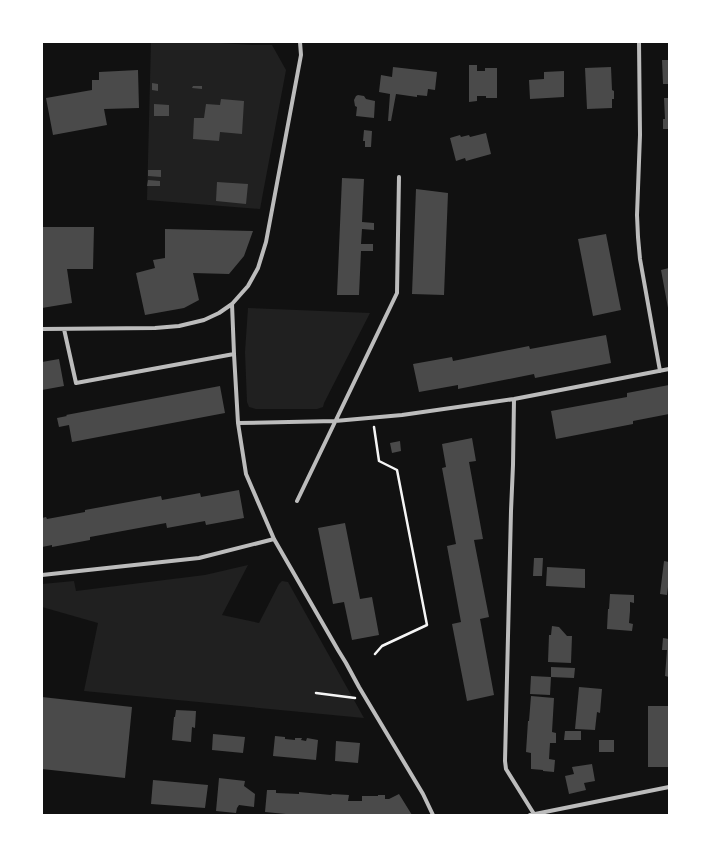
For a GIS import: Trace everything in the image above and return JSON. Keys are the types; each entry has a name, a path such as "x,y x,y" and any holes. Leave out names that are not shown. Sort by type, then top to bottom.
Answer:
{"street":[{"path":"42,329 155,328 179,326 204,320 232,304 248,286 258,268 266,242 301,55 300,42"},
{"path":"639,42 640,135 637,215 638,237 640,259 660,371"},
{"path":"296,501 397,293 400,177"},
{"path":"232,304 238,423 246,474 274,539 434,815"},
{"path":"64,329 76,383 234,354"},
{"path":"238,423 335,421 402,415 514,399 669,369"},
{"path":"514,399 514,465 511,511 506,769 532,815 669,787"},
{"path":"42,575 198,558 274,539"}],"path":[{"path":"372,418 379,461 397,470 427,625 382,646 375,654"},
{"path":"316,693 366,699"}],"shaded area":[{"path":"151,42 202,42 272,45 286,70 260,209 147,200"},
{"path":"248,308 370,313 323,407 317,409 256,409 249,407 247,402 245,352"},
{"path":"248,565 222,615 259,623 279,584 282,581 288,582 364,718 84,691 98,623 42,607 42,584 74,581 76,591 205,575"}],"building":[{"path":"662,60 669,60 669,84 663,84"},
{"path":"469,65 477,65 477,71 485,71 485,68 497,68 497,98 477,96 477,101 469,102"},
{"path":"393,67 437,72 435,90 428,89 427,96 417,95 417,97 396,94 391,121 388,121 390,94 379,92 381,75 392,77"},
{"path":"611,67 612,90 614,91 612,108 587,109 585,68"},
{"path":"138,70 139,108 104,109 107,125 53,135 46,98 92,90 92,80 99,80 99,72"},
{"path":"564,71 564,97 530,99 529,80 544,79 544,72"},
{"path":"152,83 158,84 158,91 152,90"},
{"path":"193,86 202,86 202,89 192,88"},
{"path":"358,95 375,101 374,118 356,116 357,107 355,106 354,100"},
{"path":"664,98 669,98 669,129 663,129 663,119 665,119"},
{"path":"221,99 244,101 242,134 220,132 219,141 193,139 194,118 204,118 206,104 220,105"},
{"path":"154,104 169,105 169,116 154,116"},
{"path":"364,130 372,131 371,147 365,147 365,141 363,141"},
{"path":"486,133 491,154 466,161 465,158 456,161 450,138 460,135 461,137 469,135 470,137"},
{"path":"148,170 161,170 161,177 148,176"},
{"path":"342,178 364,179 362,222 374,223 374,230 362,229 361,244 373,244 373,251 361,251 359,295 337,295"},
{"path":"148,180 160,181 160,186 147,186"},
{"path":"217,182 248,184 246,204 216,201"},
{"path":"416,189 448,193 444,295 412,294"},
{"path":"42,227 94,227 93,269 67,269 72,303 42,308"},
{"path":"165,229 253,231 244,256 229,274 193,273 199,300 184,308 145,315 136,273 155,268 153,260 165,258"},
{"path":"606,234 621,310 593,316 578,239"},
{"path":"669,268 669,308 668,308 661,270"},
{"path":"606,335 611,363 535,378 534,374 458,389 458,385 419,392 413,364 452,357 453,361 529,346 530,349"},
{"path":"59,359 64,386 42,390 42,362"},
{"path":"669,385 669,414 633,421 633,424 556,439 551,411 627,397 627,393"},
{"path":"220,386 225,413 72,442 69,425 59,427 57,418 67,416 66,415"},
{"path":"472,438 476,461 469,462 483,539 474,540 489,617 480,619 494,695 467,701 452,624 461,622 447,546 456,544 442,468 446,467 442,444"},
{"path":"400,441 401,451 392,453 390,443"},
{"path":"239,490 244,518 206,525 205,521 167,528 166,523 90,537 90,540 52,547 52,545 42,547 42,518 46,517 47,519 85,512 85,510 161,496 162,500 200,493 201,497"},
{"path":"345,523 360,599 372,597 379,635 352,640 344,602 333,604 318,528"},
{"path":"534,558 543,558 542,576 533,576"},
{"path":"664,561 669,562 669,587 667,595 660,594"},
{"path":"547,567 585,569 585,588 546,586"},
{"path":"610,594 634,595 634,603 630,602 629,623 633,624 632,631 607,629"},
{"path":"552,626 559,627 567,636 572,636 571,663 548,662 549,635 551,635"},
{"path":"663,638 669,639 669,677 665,676 667,650 662,650"},
{"path":"551,667 575,668 574,678 551,677"},
{"path":"531,676 551,677 550,695 530,694"},
{"path":"579,687 602,689 600,713 597,712 595,730 575,729"},
{"path":"531,696 554,698 552,732 556,733 556,743 550,743 549,759 555,760 554,772 531,769 531,753 526,752"},
{"path":"42,697 132,707 125,778 42,769"},
{"path":"648,706 669,706 669,767 648,767"},
{"path":"176,710 196,711 195,728 192,727 191,742 172,740"},
{"path":"565,731 581,731 581,740 564,740"},
{"path":"213,734 245,737 243,753 212,750"},
{"path":"275,736 295,740 295,738 302,738 301,740 306,741 307,738 318,740 316,760 273,756"},
{"path":"599,740 614,740 614,752 599,752"},
{"path":"336,741 360,743 358,763 335,761"},
{"path":"592,764 595,781 584,783 586,790 569,794 565,776 574,774 572,767"},
{"path":"219,778 245,781 244,786 255,794 254,807 239,805 236,813 216,811"},
{"path":"153,780 208,785 205,808 151,804"},
{"path":"267,790 276,790 276,793 299,794 299,792 349,795 348,801 362,801 362,796 378,795 385,795 385,799 389,799 399,794 412,815 296,815 265,812"}]}
